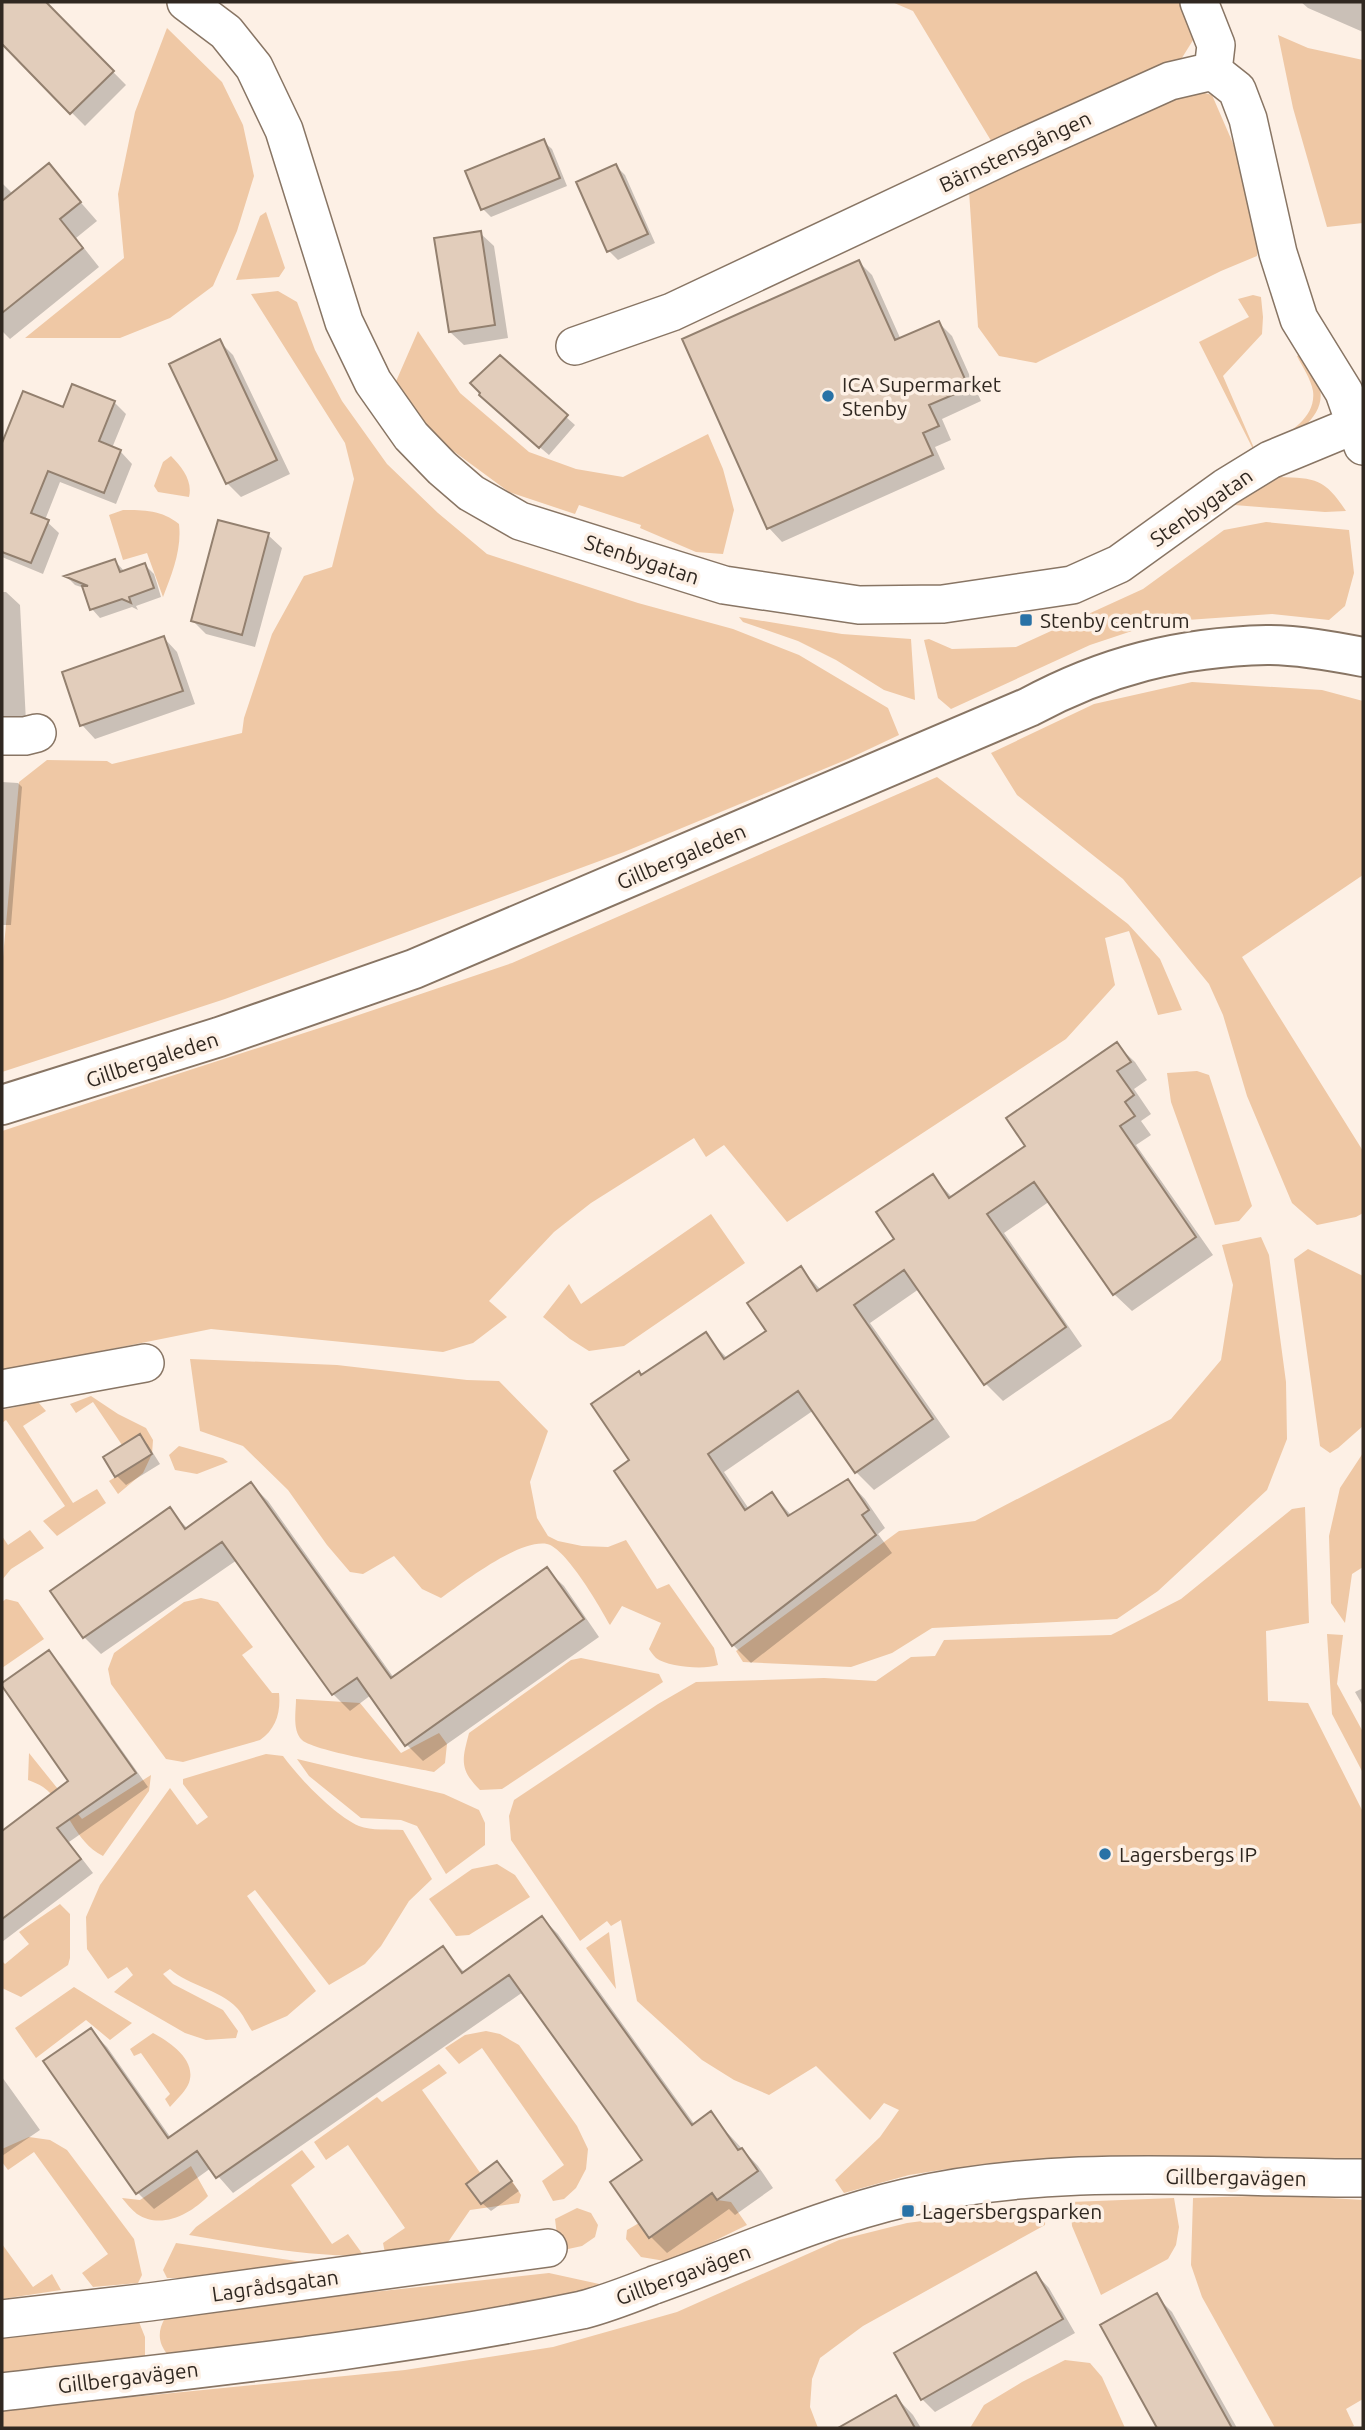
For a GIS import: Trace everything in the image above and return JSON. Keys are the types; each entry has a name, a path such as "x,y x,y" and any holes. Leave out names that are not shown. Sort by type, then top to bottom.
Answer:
{"main road":[{"name":"Gillbergaleden","path":"2,1105 219,1037 414,969 1029,707 1069,686 1105,673 1143,661 1183,653 1268,645 1319,649 1363,657"}],"street":[{"name":"Stenbygatan","path":"186,2 226,32 254,66 284,130 344,322 373,382 411,436 442,468 471,493 520,521 724,585 859,605 943,604 1072,585 1119,564 1226,487 1270,460 1360,435 1344,392 1298,319 1278,253 1248,119 1237,90 1213,71"},
{"path":"1199,2 1216,45 1213,71"},
{"name":"Bärnstensgången","path":"575,346 672,312 1170,81 1213,71"},
{"path":"2,1389 145,1363"},
{"name":"Gillbergavägen","path":"2,2392 213,2367 453,2334 587,2309 833,2220 904,2198 978,2185 1107,2174 1363,2178"},
{"name":"Lagrådsgatan","path":"2,2319 548,2248"}],"shaded area":[{"path":"892,2 1182,2 1195,37 1180,61 996,149 913,11"},
{"path":"167,28 222,82 243,125 254,176 237,231 213,286 170,318 120,338 25,338 124,258 118,194 135,112"},
{"path":"1278,35 1308,48 1363,60 1363,223 1327,227 1293,108"},
{"path":"1186,88 1212,95 1235,148 1258,247 1257,256 1221,271 1036,363 999,356 978,327 969,191"},
{"path":"266,212 285,268 279,277 236,280 260,216"},
{"path":"278,291 297,302 315,350 342,401 387,464 438,513 487,554 638,603 733,629 799,655 888,708 899,735 848,759 624,852 225,999 2,1072 2,968 19,782 47,760 107,761 112,764 242,733 244,718 272,634 304,576 332,567 354,479 345,443 251,294"},
{"path":"1253,295 1261,297 1262,334 1223,376 1254,448 1284,435 1309,412 1313,391 1297,356 1301,354 1312,371 1321,395 1318,408 1302,428 1257,457 1199,342 1249,317 1238,299"},
{"path":"418,331 460,393 529,452 576,469 623,477 708,434 723,469 734,510 723,554 696,552 640,528 641,525 579,505 575,514 509,492 441,442 394,386"},
{"path":"171,456 188,480 189,497 158,492 154,486 163,462"},
{"path":"1279,477 1318,482 1332,492 1346,511 1325,512 1234,505"},
{"path":"123,510 159,513 179,524 178,552 163,597 147,553 123,560 109,515"},
{"path":"1266,522 1349,530 1354,573 1345,606 1329,620 1272,614 1159,622 1090,645 951,709 938,698 924,640 929,639 952,649 1016,647 1143,589 1224,530"},
{"path":"739,617 842,634 911,639 915,700 884,690 836,660 798,641 743,622"},
{"path":"1192,682 1322,690 1363,701 1363,875 1242,957 1363,1151 1363,1213 1356,1217 1317,1225 1292,1203 1247,1096 1223,1015 1209,984 1123,879 1017,795 991,753 1094,704"},
{"path":"937,777 1128,924 1160,959 1182,1010 1158,1015 1129,931 1105,938 1115,985 1066,1039 787,1222 724,1145 706,1157 694,1138 591,1203 554,1232 489,1301 507,1317 473,1343 443,1352 211,1329 2,1371 2,1131 512,963"},
{"path":"1197,1071 1209,1075 1252,1206 1239,1221 1215,1225 1171,1102 1167,1073"},
{"path":"711,1214 745,1263 624,1346 589,1351 543,1317 569,1284 581,1304"},
{"path":"1261,1237 1269,1255 1286,1382 1287,1439 1267,1490 1158,1591 1117,1619 932,1628 892,1653 851,1667 743,1662 736,1651 899,1531 975,1521 1171,1419 1221,1360 1233,1285 1222,1245"},
{"path":"1308,1249 1363,1276 1363,1426 1330,1453 1320,1446 1294,1259"},
{"path":"190,1359 337,1365 467,1380 499,1381 548,1431 530,1482 537,1518 548,1536 582,1546 608,1547 626,1540 657,1589 669,1584 714,1648 718,1665 686,1667 656,1658 649,1649 661,1623 622,1606 610,1625 573,1567 555,1548 547,1544 535,1544 507,1555 441,1598 422,1589 394,1556 363,1574 350,1572 288,1490 243,1446 200,1431"},
{"path":"91,1396 146,1428 153,1440 152,1454 140,1434 122,1445 93,1402 76,1413 70,1404"},
{"path":"38,1402 46,1411 23,1426 73,1503 97,1489 106,1503 57,1536 43,1521 65,1506 6,1420 2,1423 2,1410"},
{"path":"179,1446 223,1458 228,1462 197,1474 175,1470 169,1455"},
{"path":"1363,1453 1363,1567 1352,1574 1345,1623 1331,1603 1329,1536 1340,1488"},
{"path":"152,1454 143,1473 118,1494 109,1481"},
{"path":"1305,1507 1309,1623 1266,1631 1268,1701 1308,1703 1363,1812 1363,2159 1144,2158 947,2169 909,2175 844,2193 835,2180 880,2137 899,2110 884,2103 870,2120 816,2066 769,2095 734,2080 702,2060 637,2001 621,1920 611,1926 607,1921 580,1941 511,1840 509,1816 514,1800 658,1704 696,1682 824,1678 876,1681 911,1657 935,1656 944,1640 1111,1635 1181,1599 1292,1509"},
{"path":"30,1530 44,1548 11,1569 2,1580 2,1536 8,1545"},
{"path":"201,1598 218,1602 253,1647 242,1655 272,1693 279,1693 279,1707 274,1725 260,1740 183,1762 166,1759 111,1684 108,1669 114,1653 184,1602"},
{"path":"6,1599 18,1602 44,1639 2,1668 2,1602"},
{"path":"1327,1634 1343,1635 1337,1684 1363,1732 1363,1773 1332,1714"},
{"path":"581,1658 659,1674 663,1682 502,1789 480,1790 465,1770 465,1750 469,1733 571,1660"},
{"path":"296,1699 360,1703 401,1753 439,1733 447,1744 445,1763 434,1772 310,1745 302,1740 297,1731"},
{"path":"29,1753 82,1819 151,1775 149,1791 103,1856 85,1842 52,1795 28,1780"},
{"path":"266,1754 283,1756 318,1795 349,1821 369,1829 403,1830 432,1879 409,1901 381,1946 365,1964 329,1985 255,1890 247,1896 316,1991 287,2016 252,2031 239,2010 230,2002 170,1969 163,1974 173,1984 223,2010 238,2031 236,2038 206,2040 185,2033 114,1992 133,1975 127,1967 108,1979 87,1949 86,1917 100,1885 170,1788 197,1825 208,1817 183,1784 183,1779"},
{"path":"297,1759 444,1794 479,1810 485,1823 485,1845 446,1874 417,1826 401,1820 361,1818 309,1776"},
{"path":"497,1864 515,1875 530,1897 469,1935 456,1936 429,1899 472,1869"},
{"path":"60,1904 70,1914 68,1965 21,1997 2,1988 2,1961 5,1964 29,1944 19,1932"},
{"path":"609,1932 616,1989 586,1948"},
{"path":"74,1987 132,2023 110,2040 86,2020 36,2058 15,2028"},
{"path":"486,2031 500,2034 519,2045 577,2126 588,2149 586,2169 576,2188 564,2199 553,2201 542,2181 564,2165 482,2048 459,2064 445,2048 465,2035"},
{"path":"153,2033 181,2053 190,2068 188,2085 170,2107 165,2099 170,2094 141,2053 134,2056 130,2049"},
{"path":"439,2064 447,2073 422,2090 481,2174 481,2204 512,2181 521,2195 519,2203 470,2210 446,2245 385,2253 383,2243 405,2228 348,2145 326,2160 314,2142 377,2097 382,2102"},
{"path":"29,2137 50,2140 67,2150 134,2239 142,2275 138,2283 93,2287 82,2273 108,2254 34,2152 8,2170 2,2162 2,2149"},
{"path":"302,2150 315,2167 291,2185 332,2244 348,2234 364,2256 298,2252 189,2235 196,2227"},
{"path":"191,2166 208,2196 184,2214 166,2220 146,2219 137,2214 122,2198 140,2200"},
{"path":"712,2193 717,2200 731,2202 747,2225 671,2262 641,2257 626,2239 627,2230 639,2223 650,2238"},
{"path":"1279,2195 1363,2200 1363,2399 1346,2409 1354,2426 1350,2428 1275,2428 1202,2297 1191,2265 1193,2198"},
{"path":"1174,2198 1179,2227 1176,2245 1168,2259 1101,2295 1072,2226 1070,2202"},
{"path":"1046,2205 1045,2225 863,2326 820,2358 812,2379 810,2407 818,2428 2,2428 2,2410 405,2370 553,2347 677,2312 839,2240 907,2223"},
{"path":"577,2208 591,2213 598,2225 595,2237 582,2246 559,2251 555,2219"},
{"path":"176,2243 303,2262 167,2278 163,2270"},
{"path":"2,2244 33,2287 52,2274 61,2290 2,2299"},
{"path":"549,2273 613,2287 509,2313 169,2356 160,2338 165,2318 271,2303"},
{"path":"139,2322 145,2337 145,2360 2,2375 2,2336"},
{"path":"1065,2360 1090,2363 1102,2377 1125,2428 970,2428 984,2405"}],"building":[{"path":"2,2 46,2 114,71 70,114 2,44"},
{"path":"544,139 560,178 481,210 465,171"},
{"path":"49,163 81,202 60,219 83,248 2,313 2,201"},
{"path":"616,164 648,234 607,252 576,182"},
{"path":"481,231 495,325 449,332 434,238"},
{"name":"ICA Supermarket Stenby","path":"859,260 895,340 939,321 969,388 929,405 939,426 923,433 933,455 767,529 682,339"},
{"path":"220,339 277,460 226,484 169,364"},
{"path":"500,355 568,415 539,448 479,395 470,383"},
{"path":"72,384 115,401 99,441 121,450 104,493 48,471 31,513 49,520 31,563 2,552 2,443 23,391 63,407"},
{"path":"218,520 269,533 242,635 191,621"},
{"path":"115,559 120,572 145,563 154,588 129,597 131,603 122,599 90,610 82,586 88,586 64,576"},
{"path":"164,636 183,691 80,726 62,672"},
{"path":"1117,1042 1131,1062 1117,1071 1134,1095 1125,1102 1135,1116 1120,1126 1196,1237 1113,1295 1034,1182 987,1214 1066,1327 984,1385 904,1270 854,1305 933,1419 855,1473 798,1391 708,1454 745,1510 772,1492 788,1516 848,1479 869,1510 862,1515 876,1535 732,1646 614,1471 629,1460 591,1404 639,1371 641,1375 706,1332 724,1359 766,1331 747,1303 801,1266 817,1291 894,1239 876,1212 933,1174 949,1198 1025,1146 1006,1118"},
{"path":"140,1434 152,1454 115,1477 103,1457"},
{"path":"251,1482 391,1678 547,1567 584,1619 405,1746 357,1678 332,1695 222,1542 83,1638 50,1591 170,1507 185,1529"},
{"path":"49,1650 136,1773 57,1828 81,1859 2,1919 2,1831 68,1781 2,1686 2,1683"},
{"path":"542,1916 692,2125 711,2111 738,2150 742,2148 758,2171 717,2200 712,2193 649,2238 610,2182 642,2160 509,1975 216,2178 197,2151 136,2194 43,2061 91,2028 168,2138 443,1946 462,1973"},
{"path":"497,2161 512,2181 481,2204 466,2184"},
{"path":"1036,2272 1063,2319 921,2400 894,2353"},
{"path":"1157,2293 1232,2428 1157,2428 1100,2325"},
{"path":"896,2395 915,2428 838,2428"}],"place":[{"name":"ICA Supermarket Stenby","path":"828,396"},
{"name":"Stenby centrum","path":"1026,620"},
{"name":"Lagersbergs IP","path":"1105,1854"},
{"name":"Lagersbergsparken","path":"908,2211"}]}
